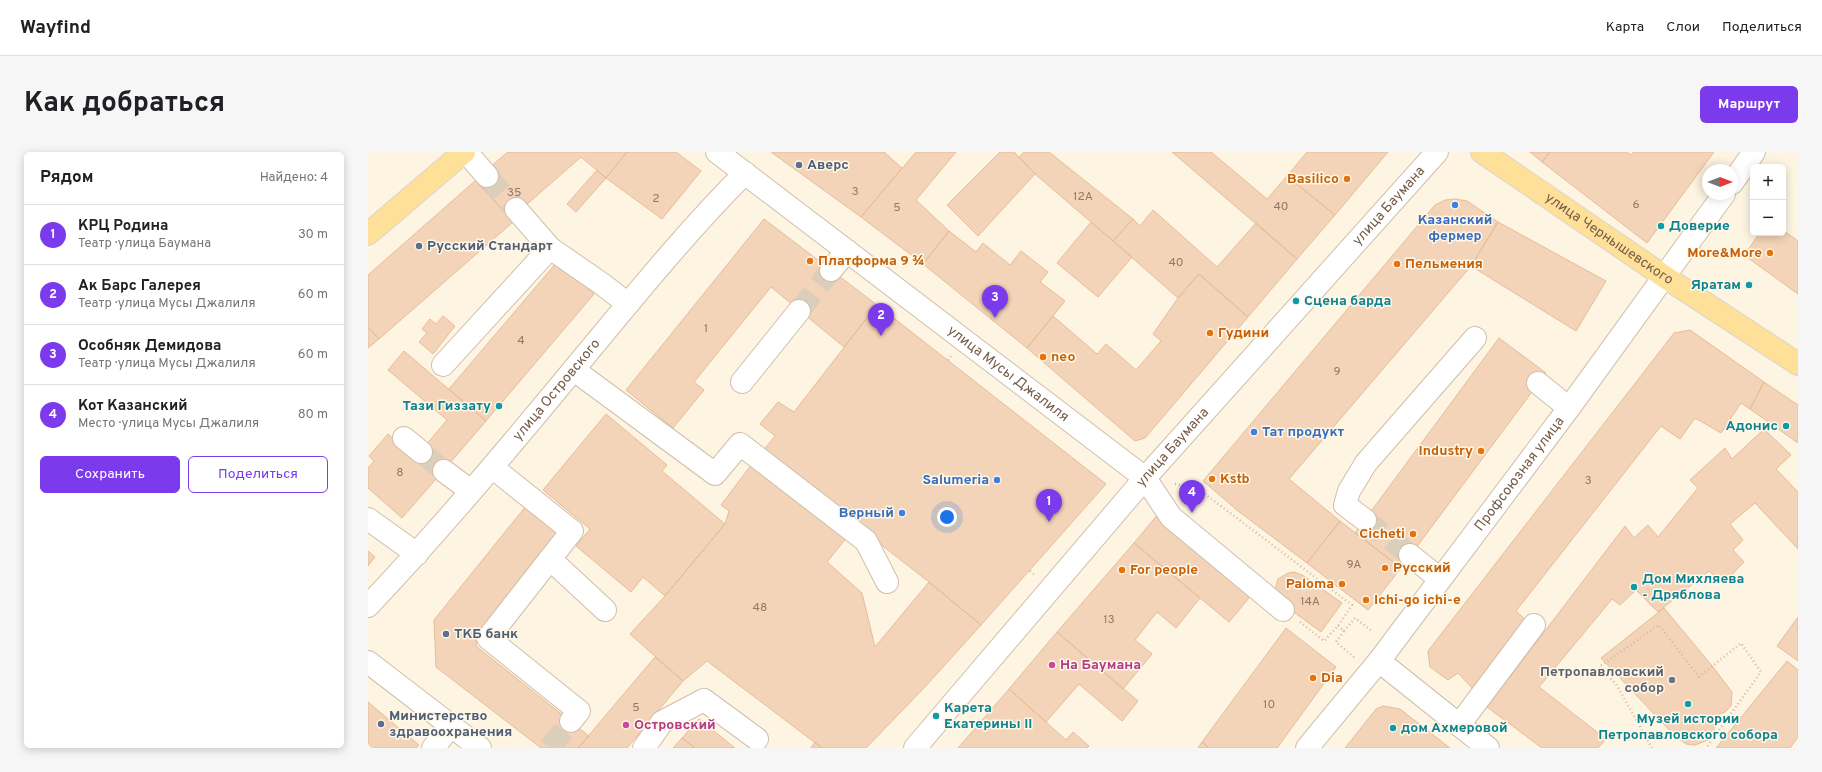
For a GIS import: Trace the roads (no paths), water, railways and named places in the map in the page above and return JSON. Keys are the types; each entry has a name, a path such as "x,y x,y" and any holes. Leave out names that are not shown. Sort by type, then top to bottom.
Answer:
{"main road":[{"path":"368,234 465,152"},
{"name":"улица Чернышевского","path":"1482,152 1666,277 1798,364"}],"street":[{"path":"465,152 487,176"},
{"name":"улица Мусы Джалиля","path":"717,152 1145,478 1170,517 1283,610"},
{"name":"улица Баумана","path":"915,748 1145,478 1437,152"},
{"path":"1738,175 1754,152"},
{"name":"улица Островского","path":"368,606 417,554 574,370 628,304 724,194 745,174"},
{"name":"Профсоюзная улица","path":"1307,748 1379,661 1666,277 1720,200"},
{"path":"516,209 550,248 628,304"},
{"path":"443,365 550,248"},
{"path":"831,270 847,251"},
{"path":"742,382 799,310"},
{"path":"1364,520 1346,505 1349,491 1366,463 1475,338"},
{"path":"574,370 715,474 740,444 866,541 887,582"},
{"path":"1538,383 1569,408"},
{"path":"404,438 421,452"},
{"path":"492,467 572,531 488,638 579,710 571,721"},
{"path":"444,471 471,491"},
{"path":"368,519 417,554"},
{"path":"1410,556 1440,579"},
{"path":"550,559 605,610"},
{"path":"1459,725 1534,625"},
{"path":"1379,661 1488,748"},
{"path":"368,662 480,748"},
{"path":"644,748 662,722 704,700 757,739"},
{"path":"433,748 451,726"}],"tunnel":[{"path":"487,176 516,209"},
{"path":"799,311 831,270"},
{"path":"421,452 444,471"},
{"path":"1365,520 1410,555"},
{"path":"550,748 571,721"}],"place":[{"name":"Аверс","path":"799,165"},
{"name":"Basilico","path":"1347,179"},
{"name":"Казанский фермер","path":"1455,205"},
{"name":"Доверие","path":"1661,226"},
{"name":"Русский Стандарт","path":"419,246"},
{"name":"More&More","path":"1770,253"},
{"name":"Платформа 9 ¾","path":"810,261"},
{"name":"Пельмения","path":"1397,264"},
{"name":"Яратам","path":"1749,285"},
{"name":"Сцена барда","path":"1296,301"},
{"name":"Особняк Демидова","path":"995,318"},
{"name":"Гудини","path":"1210,333"},
{"name":"Ак Барс Галерея","path":"881,336"},
{"name":"neo","path":"1043,357"},
{"name":"Тази Гиззату","path":"499,406"},
{"name":"Адонис","path":"1786,426"},
{"name":"Тат продукт","path":"1254,432"},
{"name":"Industry","path":"1481,451"},
{"name":"Kstb","path":"1212,479"},
{"name":"Salumeria","path":"997,480"},
{"name":"Верный","path":"902,513"},
{"name":"Кот Казанский","path":"1192,513"},
{"name":"КРЦ Родина","path":"1049,522"},
{"name":"Cicheti","path":"1413,534"},
{"name":"Русский","path":"1385,568"},
{"name":"For people","path":"1122,570"},
{"name":"Paloma","path":"1342,584"},
{"name":"Дом Михляева - Дряблова","path":"1634,587"},
{"name":"Ichi-go ichi-e","path":"1366,600"},
{"name":"ТКБ банк","path":"446,634"},
{"name":"На Баумана","path":"1052,665"},
{"name":"Dia","path":"1313,678"},
{"name":"Петропавловский собор","path":"1672,680"},
{"name":"Музей истории Петропавловского собора","path":"1688,704"},
{"name":"Карета Екатерины II","path":"936,716"},
{"name":"Министерство здравоохранения","path":"381,724"},
{"name":"Островский","path":"626,725"},
{"name":"дом Ахмеровой","path":"1393,728"}]}
